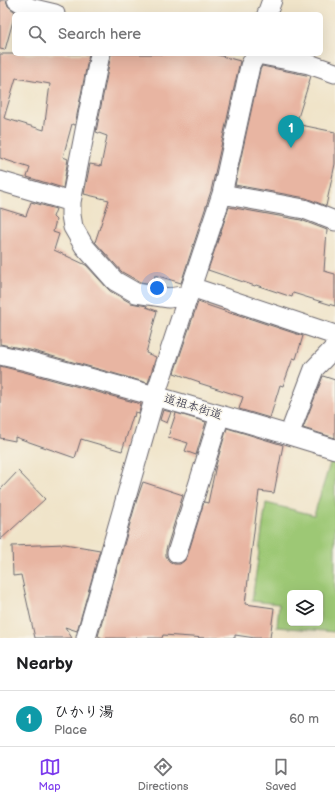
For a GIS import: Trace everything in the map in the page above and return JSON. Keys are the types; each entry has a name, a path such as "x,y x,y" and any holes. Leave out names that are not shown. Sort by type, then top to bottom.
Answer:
{"street":[{"path":"18,0 30,8 47,12"},
{"path":"268,12 272,0"},
{"path":"100,56 71,202 73,227 84,246 98,263 115,280 136,293 169,298 190,291 335,334"},
{"path":"86,638 155,396 222,194 250,66 255,56"},
{"path":"267,56 309,64 335,73"},
{"path":"0,181 71,202"},
{"path":"222,194 304,209 335,221"},
{"path":"289,435 314,369 335,347"},
{"name":"道祖本街道","path":"0,355 155,396 335,449"},
{"path":"178,553 220,415"}],"green space":[{"path":"331,460 335,461 335,632 277,627 279,604 252,601 266,503 314,515"}],"building":[{"path":"0,0 6,0 8,6 15,12 12,12 12,24 5,50 0,49"},
{"path":"0,54 12,54 12,56 89,56 75,125 72,124 63,157 68,159 63,188 27,177 30,168 0,158","holes":["16,78 50,84 44,130 4,118"]},
{"path":"111,56 221,56 240,61 211,191 181,283 155,275 153,284 140,282 122,272 95,242 109,200 84,194 90,164 101,166 107,136 96,132"},
{"path":"262,66 311,76 296,124 335,132 335,164 326,206 306,198 235,185"},
{"path":"31,202 56,209 53,217 56,220 53,232 59,234 54,250 86,265 110,291 131,303 147,306 146,307 157,311 146,353 156,357 148,383 30,350 0,344 0,208 26,216"},
{"path":"229,207 301,220 327,230 324,271 335,274 335,306 293,293 292,297 208,270"},
{"path":"198,302 303,336 296,359 293,358 283,386 280,385 270,418 239,409 243,397 199,383 200,382 174,373"},
{"path":"0,366 141,404 139,413 135,412 134,417 133,416 122,451 81,439 75,458 15,437 15,441 0,438"},
{"path":"323,376 335,380 335,438 303,428"},
{"path":"163,410 171,412 167,423 160,420"},
{"path":"176,413 206,422 196,455 185,451 188,443 168,437"},
{"path":"227,428 283,445 274,493 259,491 245,604 274,608 270,638 255,638 235,635 235,638 206,638 163,635 162,638 103,638 98,636 143,482 183,495 166,550 166,556 169,561 174,564 180,564 187,557 204,502 208,503 216,465"},
{"path":"18,471 45,499 0,540 0,490"},
{"path":"65,544 100,550 77,631 65,627 72,638 35,638 21,575 13,576 12,546"}],"place":[{"name":"ひかり湯","path":"291,148"}]}
